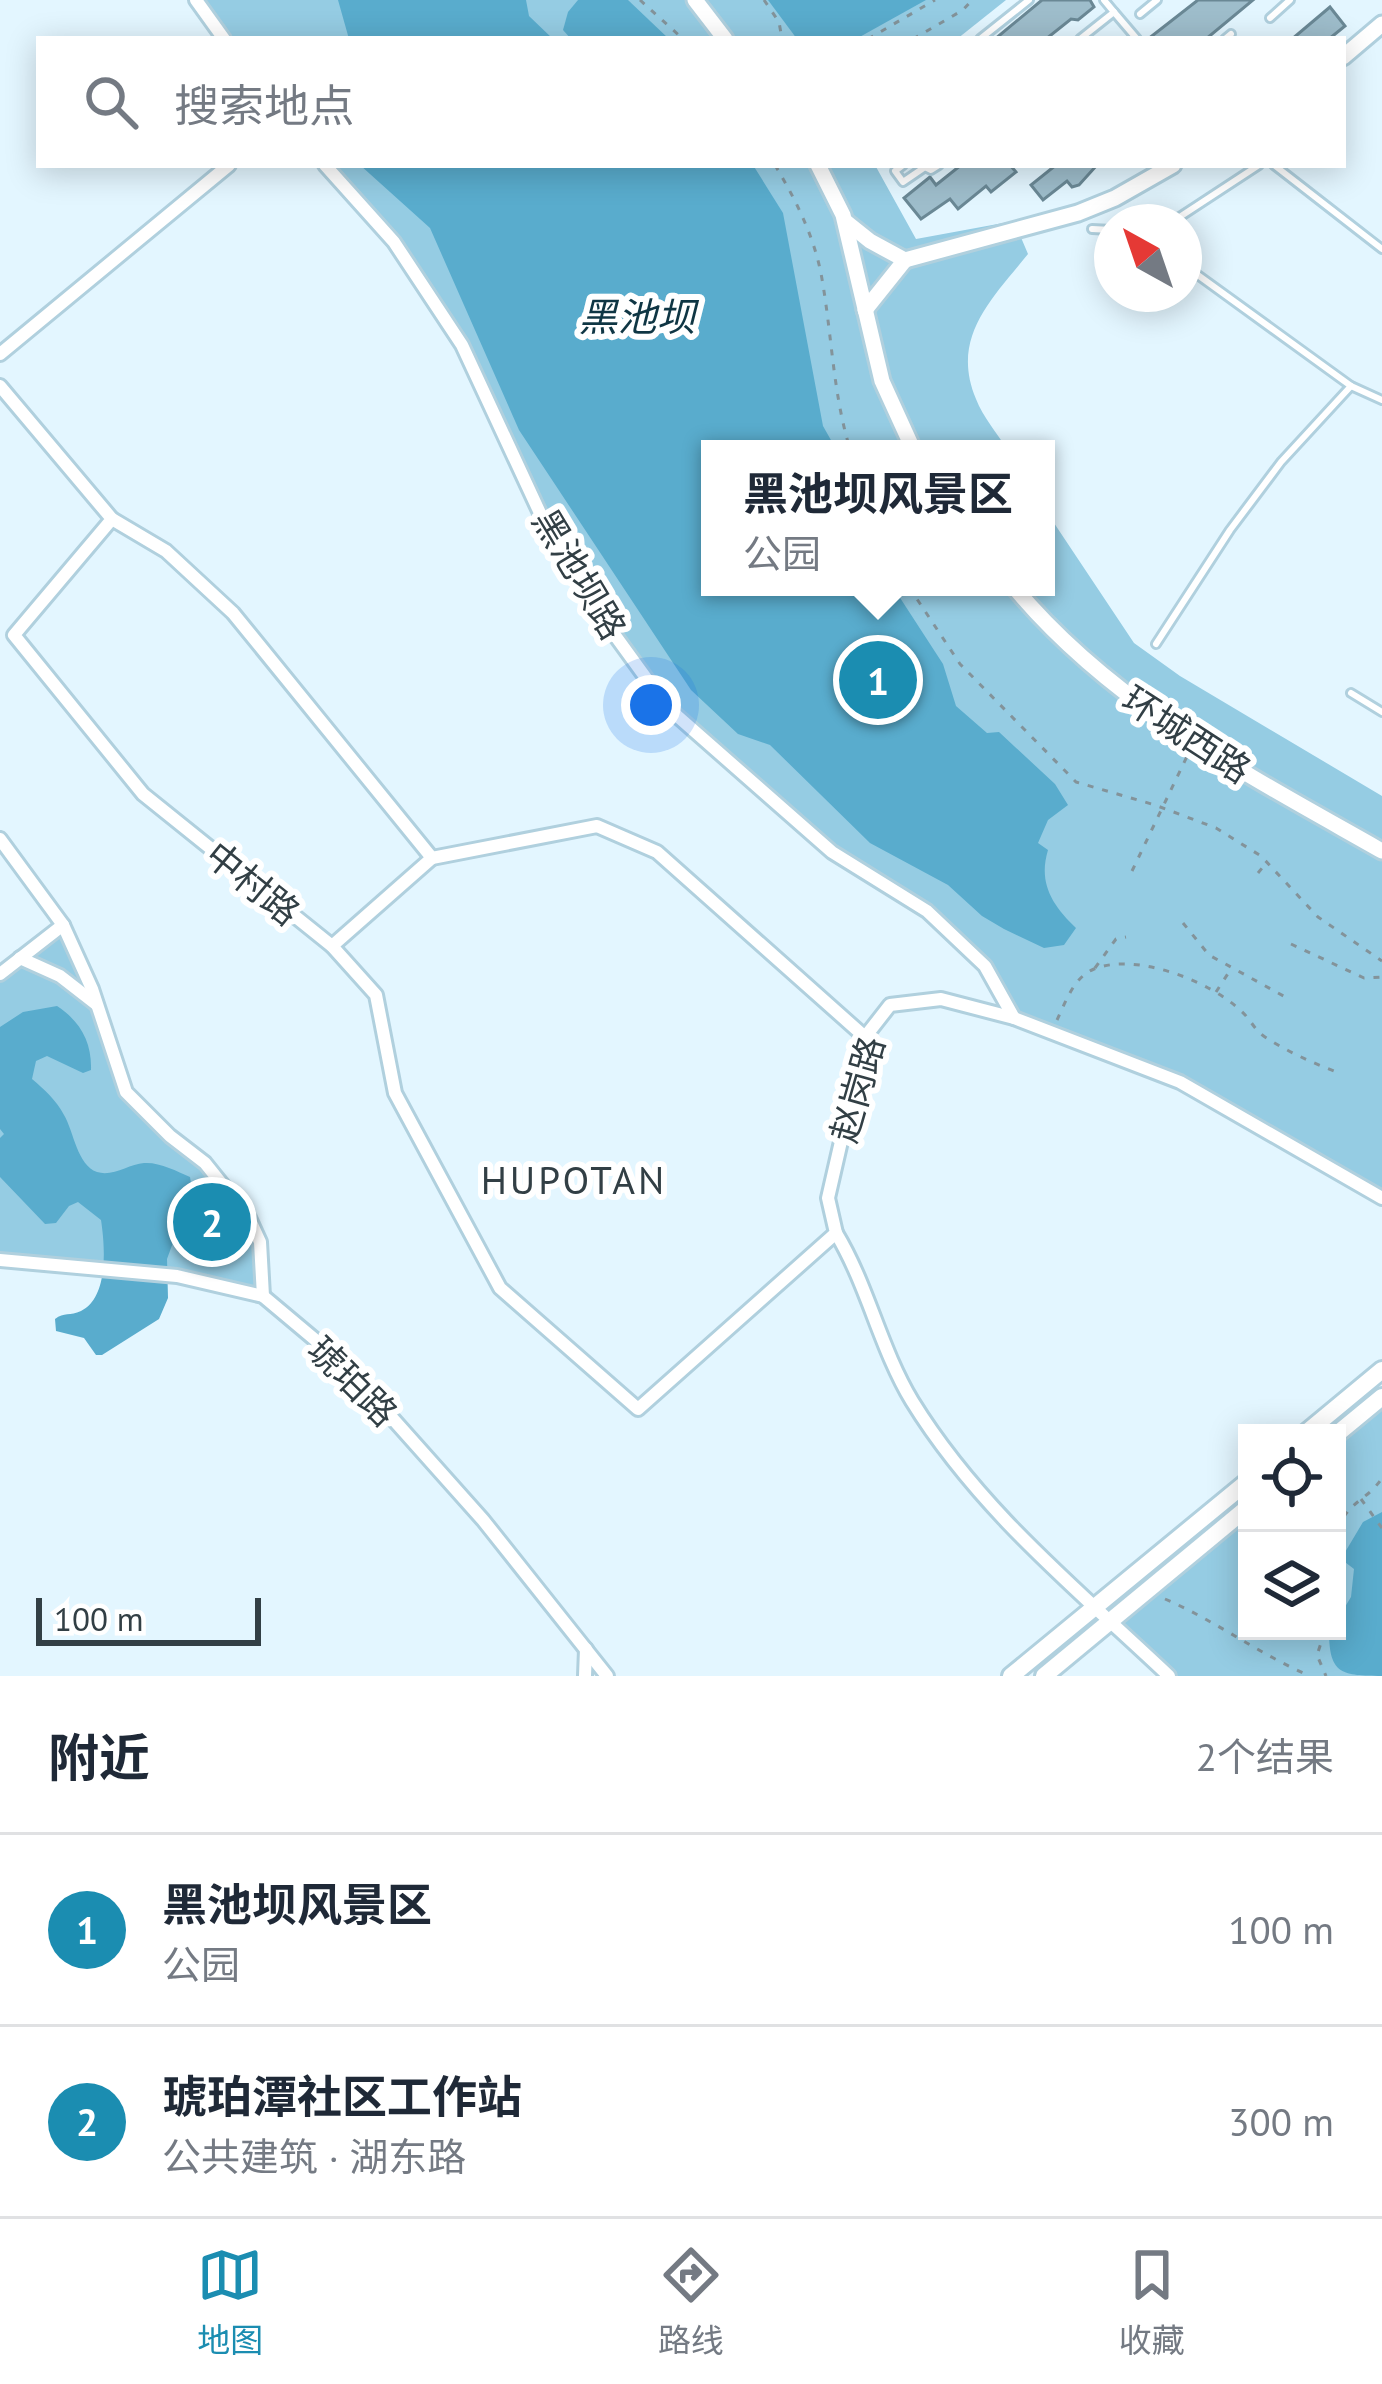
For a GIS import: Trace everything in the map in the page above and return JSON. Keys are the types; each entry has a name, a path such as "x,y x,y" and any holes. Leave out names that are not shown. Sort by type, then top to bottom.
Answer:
{"main road":[{"path":"1317,1424 1382,1370"},
{"path":"1346,1426 1382,1396"},
{"path":"1011,1676 1238,1489"},
{"path":"1044,1676 1238,1515"}],"street":[{"path":"196,0 222,36"},
{"path":"695,0 722,36"},
{"path":"1346,55 1380,32"},
{"path":"0,354 226,168"},
{"name":"黑池坝路","path":"328,168 394,242 462,345 580,587 667,707 832,851 927,911 985,966 1014,1018"},
{"path":"819,168 845,221 882,381 909,440"},
{"path":"865,310 905,260 1078,213 1168,168"},
{"path":"845,221 905,260"},
{"path":"0,386 112,519 166,551 233,614 432,858"},
{"name":"中村路","path":"112,519 14,635 143,794 332,946 376,995 395,1093 500,1288 638,1409 836,1233"},
{"name":"环城西路","path":"1023,596 1084,661 1140,706 1229,764 1382,851"},
{"path":"332,946 432,858 597,826 657,852 865,1037"},
{"path":"0,838 63,925 97,1004 126,1092 205,1163 249,1218 260,1242 262,1296"},
{"path":"0,974 63,925"},
{"path":"20,958 60,976 97,1004"},
{"name":"赵岗路","path":"836,1233 828,1198 865,1037 890,1005 940,999 1014,1018 1180,1082 1382,1198"},
{"path":"836,1233 853,1262 908,1394 938,1443 1006,1525 1169,1676"},
{"name":"琥珀路","path":"0,1260 177,1276 262,1296 344,1364 483,1520 607,1676"},
{"path":"585,1676 586,1648"}],"lane":[{"path":"984,36 1029,0"},
{"path":"1104,0 1134,36"},
{"path":"1140,14 1157,0"},
{"path":"1270,18 1290,0"},
{"path":"1084,36 1114,12"},
{"path":"892,168 905,182 924,168"},
{"path":"1199,204 1254,168"},
{"path":"1278,168 1382,249"},
{"path":"1202,278 1351,386 1382,400"},
{"path":"1156,644 1242,513 1281,462 1351,386"},
{"path":"1351,693 1381,710"}],"path":[{"path":"640,0 680,36"},
{"path":"764,0 779,22 781,36"},
{"path":"873,36 935,0"},
{"path":"918,36 972,0"},
{"path":"777,168 798,204 822,276 833,371 848,440"},
{"path":"915,596 960,664 1076,782 1196,819 1267,862 1318,917 1382,961"},
{"path":"1132,871 1192,746"},
{"path":"1258,873 1267,862"},
{"path":"1183,923 1209,955 1289,999"},
{"path":"1050,1032 1075,984 1094,969 1116,939 1126,937"},
{"path":"1292,944 1364,978 1382,976"},
{"path":"1094,969 1119,965 1191,977 1240,1010 1260,1034 1309,1062 1340,1073"},
{"path":"1216,993 1232,967"},
{"path":"1346,1510 1372,1493 1382,1478"},
{"path":"1360,1497 1382,1528"},
{"path":"1147,1591 1220,1624 1259,1652 1310,1676"},
{"path":"1322,1640 1318,1655 1326,1676"}],"shaded area":[{"path":"196,0 1006,0 961,36 222,36"},
{"path":"328,168 877,168 916,239 1014,221 1028,254 979,320 968,357 976,399 1001,440 701,440 701,596 1055,596 1055,524 1134,643 1180,676 1382,796 1382,1198 1180,1082 1014,1018 985,966 927,911 832,852 667,707 580,587 462,345 394,242"},
{"path":"63,925 126,1092 205,1163 260,1242 263,1296 177,1276 0,1260 0,974"},
{"path":"1382,1397 1382,1676 1169,1676 1111,1621 1238,1515 1238,1640 1346,1640 1346,1427"}],"water":[{"path":"338,0 526,0 529,16 550,36 348,36"},
{"path":"578,0 628,0 666,36 568,36 563,30"},
{"path":"768,0 926,0 861,36 795,36"},
{"name":"黑池坝","path":"363,168 755,168 783,213 823,426 831,440 701,440 701,596 899,596 943,664 956,706 987,733 999,732 1055,784 1068,805 1048,820 1038,843 1048,850 1049,893 1076,928 1064,945 1044,948 1004,929 948,885 870,843 770,745 738,734 691,690 519,430 430,228"},
{"path":"57,1006 83,1033 91,1070 83,1073 47,1056 36,1061 32,1079 61,1110 85,1163 103,1173 156,1164 190,1177 191,1183 174,1203 179,1226 167,1259 168,1298 159,1319 102,1355 96,1355 84,1338 56,1331 55,1319 81,1311 96,1295 103,1270 101,1220 78,1202 56,1223 45,1224 0,1177 0,1138 4,1134 0,1129 0,1027 23,1012"},
{"path":"1382,1512 1382,1676 1341,1670 1330,1646 1330,1640 1346,1640 1346,1605 1354,1569 1346,1563 1346,1551 1363,1522"}],"building":[{"path":"1042,0 1090,0 1094,7 1050,36 999,36"},
{"path":"1198,0 1253,0 1210,36 1152,36"},
{"path":"1330,7 1345,26 1333,36 1296,36"},
{"path":"957,168 1013,168 1016,172 991,192 986,186 958,209 950,199 921,219 904,198 930,177 936,185"},
{"path":"1052,168 1094,168 1079,185 1072,187 1067,181 1043,200 1031,185"},
{"path":"197,1188 211,1201 218,1196 240,1224 216,1248 210,1242 189,1259 177,1244 201,1227 181,1205"}],"place":[{"name":"黑池坝风景区","path":"878,680"},
{"name":"琥珀潭社区工作站","path":"212,1222"}],"district":[{"name":"HUPOTAN","path":"574,1179"}]}
